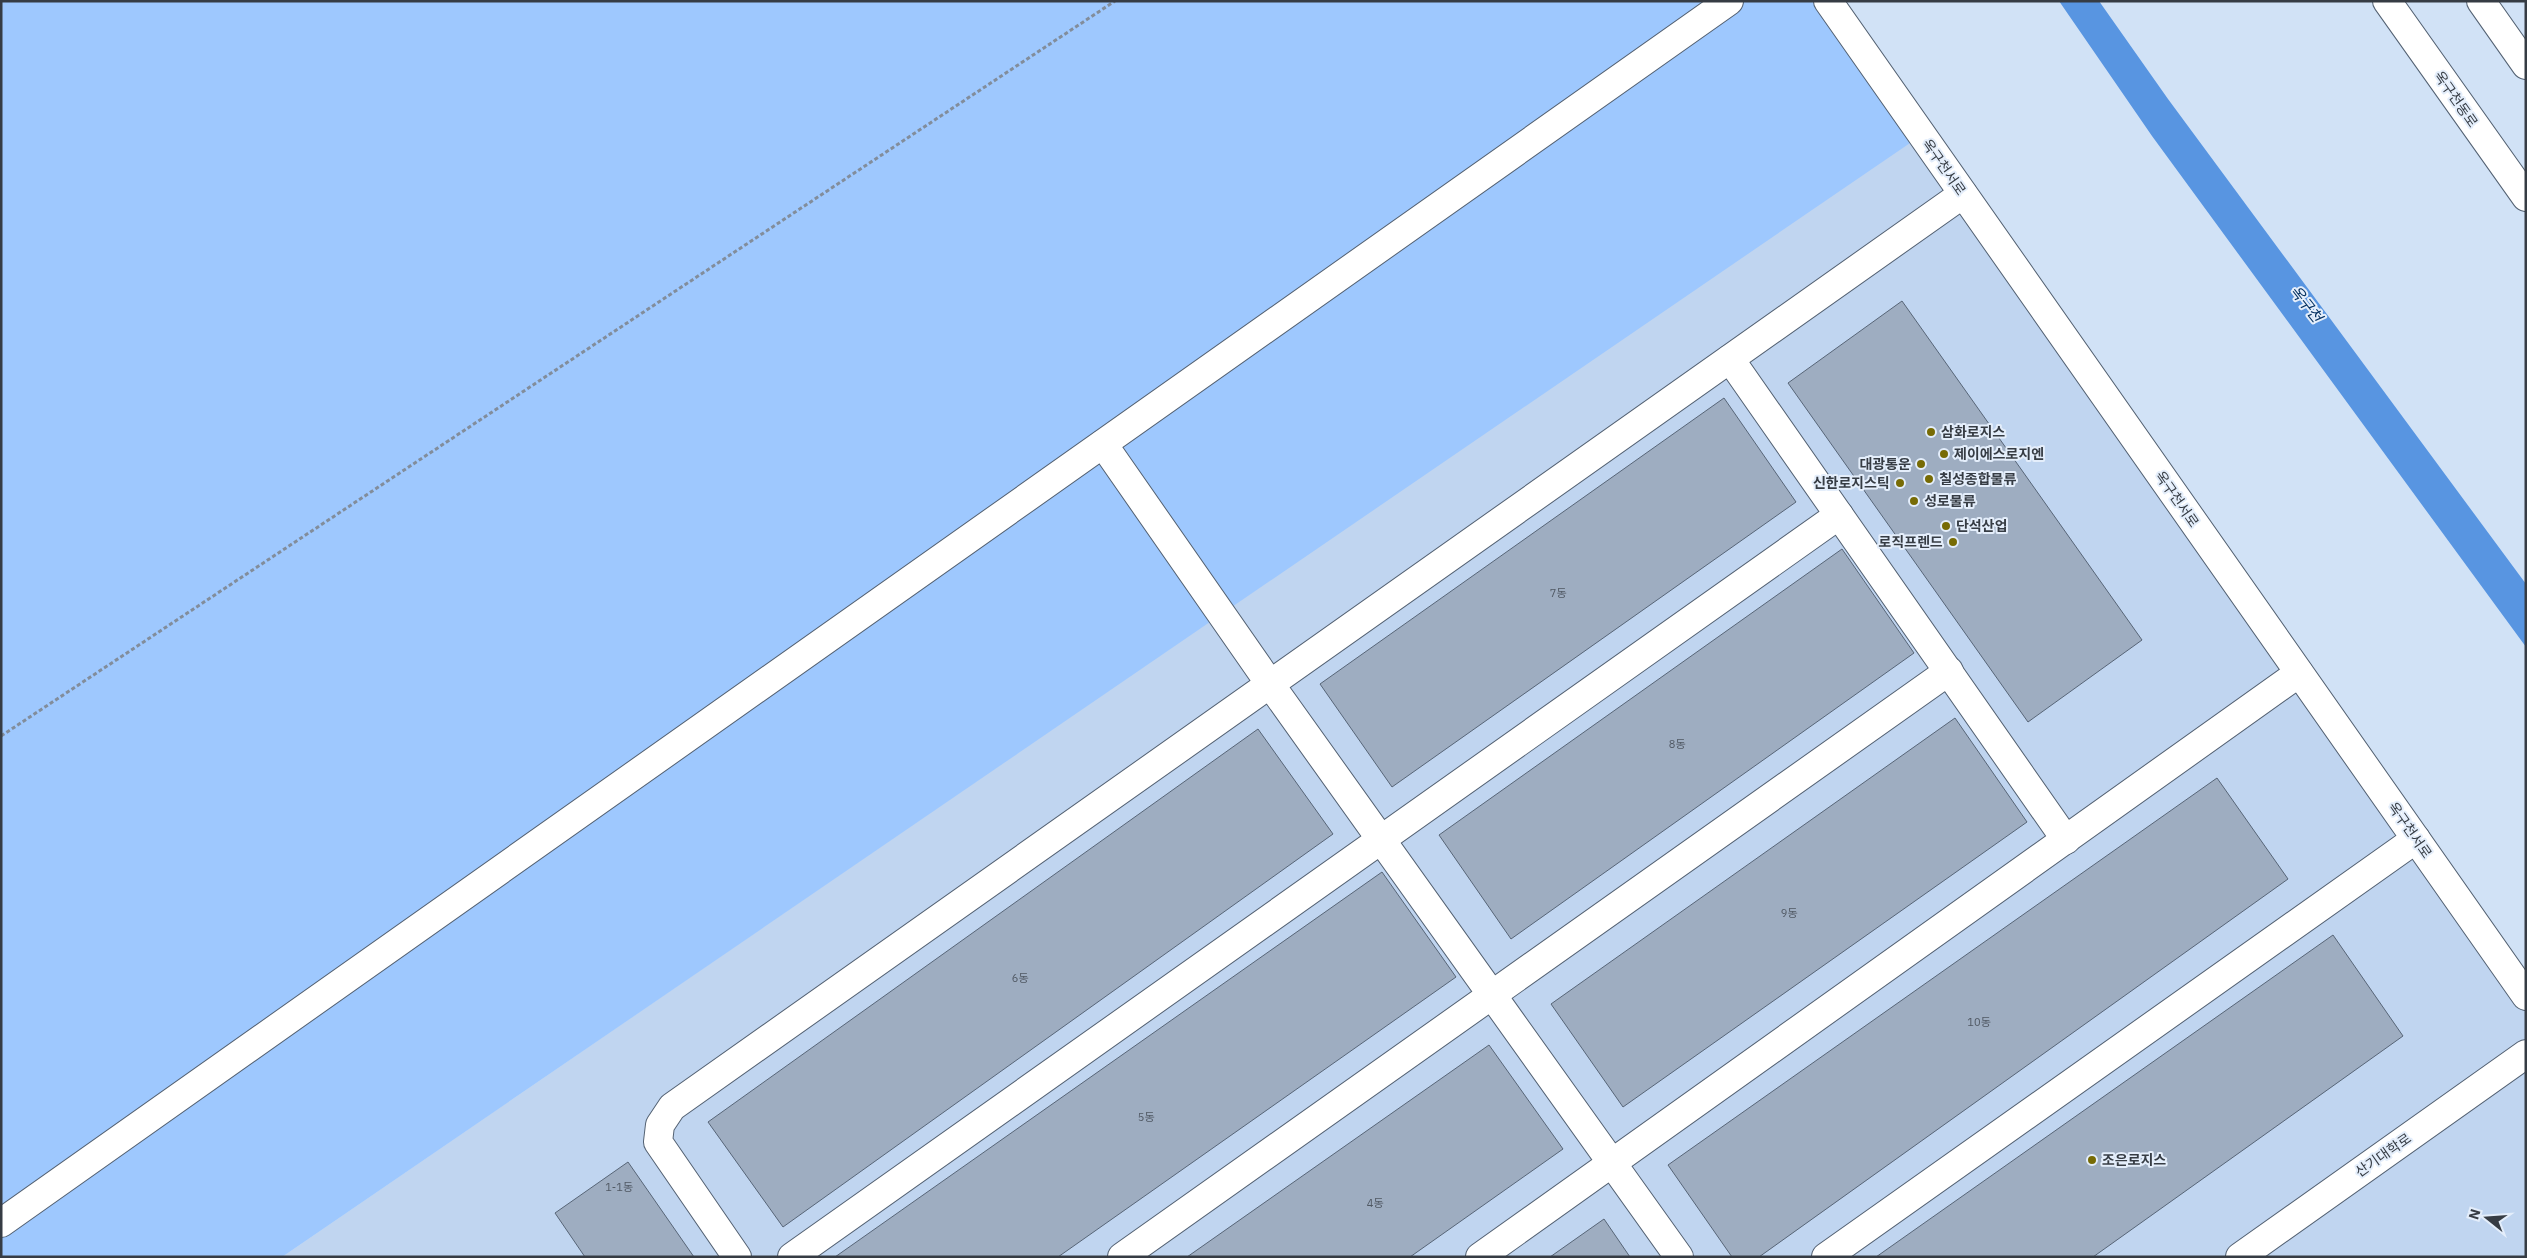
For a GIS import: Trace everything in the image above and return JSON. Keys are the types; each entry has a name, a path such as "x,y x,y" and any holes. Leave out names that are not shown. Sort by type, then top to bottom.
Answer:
{"street":[{"path":"1,1222 1729,1"},
{"name":"옥구천서로","path":"1828,1 2526,996"},
{"name":"옥구천동로","path":"2387,1 2526,196"},
{"path":"2481,1 2526,64"},
{"path":"737,1257 658,1142 660,1125 672,1107 1963,194"},
{"path":"1730,359 2066,840"},
{"path":"1103,444 1270,684 1679,1257"},
{"path":"792,1257 1839,515"},
{"path":"1122,1257 1948,671"},
{"path":"1480,1257 2300,674"},
{"path":"1826,1257 2416,839"},
{"name":"산기대학로","path":"2240,1257 2526,1054"}],"path":[{"path":"1,736 1115,1"}],"shaded area":[{"path":"1,1 1812,1 1913,141 282,1257 1,1257"},
{"path":"1921,134 2526,996 2526,1257 282,1257"}],"water":[{"name":"옥구천","path":"2059,1 2099,1 2168,99 2526,584 2526,647 2152,136"}],"building":[{"path":"1902,301 2142,640 2028,722 1788,383"},
{"path":"1724,398 1796,502 1392,787 1320,684"},
{"path":"1842,549 1914,653 1511,939 1439,835"},
{"path":"1955,718 2027,822 1623,1107 1551,1004"},
{"path":"1258,729 1333,834 783,1227 708,1122"},
{"path":"2217,778 2288,879 1759,1257 1732,1257 1668,1165"},
{"path":"1382,872 1456,977 1058,1257 835,1257"},
{"path":"2333,935 2403,1036 2093,1257 1876,1257"},
{"path":"1489,1045 1563,1149 1410,1257 1187,1257"},
{"path":"628,1162 694,1257 585,1257 555,1213"},
{"path":"1604,1219 1630,1257 1550,1257"}],"place":[{"name":"삼화로지스","path":"1931,432"},
{"name":"제이에스로지엔","path":"1944,454"},
{"name":"대광통운","path":"1921,464"},
{"name":"칠성종합물류","path":"1929,479"},
{"name":"신한로지스틱","path":"1900,483"},
{"name":"성로물류","path":"1914,501"},
{"name":"단석산업","path":"1946,526"},
{"name":"로직프렌드","path":"1953,542"},
{"name":"조은로지스","path":"2092,1160"}]}
